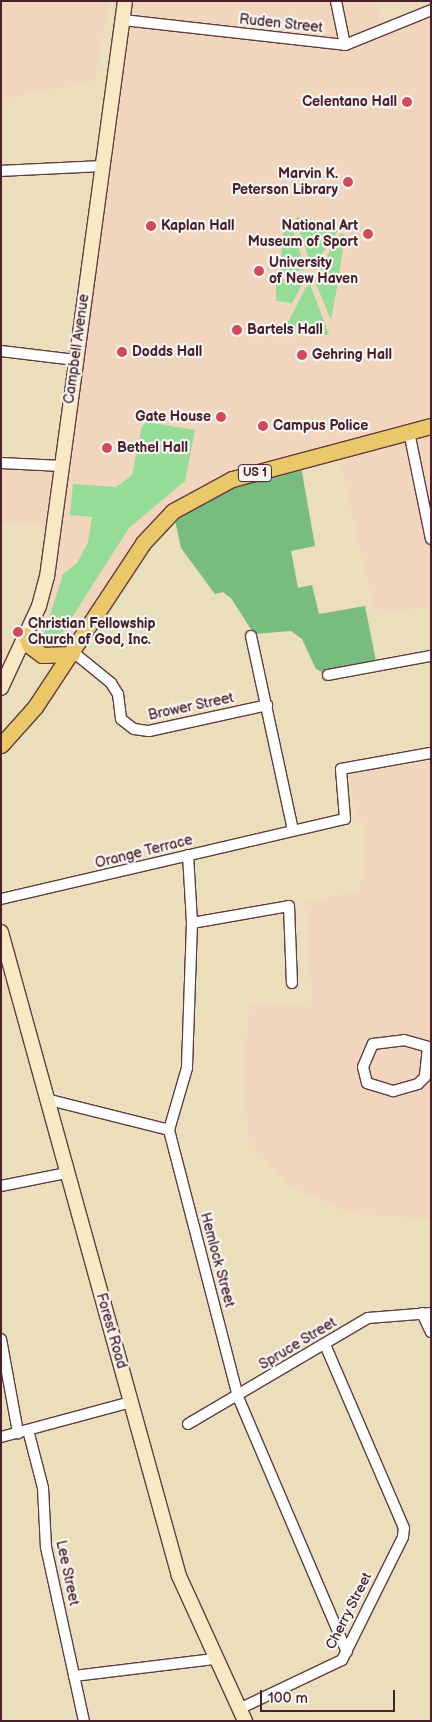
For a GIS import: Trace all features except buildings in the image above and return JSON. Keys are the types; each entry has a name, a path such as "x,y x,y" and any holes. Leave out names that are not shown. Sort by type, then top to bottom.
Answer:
{"main road":[{"name":"Campbell Avenue","path":"1,688 45,587 75,360 104,166 125,1"},
{"name":"US 1","path":"1,745 35,707 143,543 186,501 232,479 431,426"},
{"path":"25,635 30,646 42,655 72,653"},
{"name":"Forest Road","path":"1,932 66,1174 179,1576 214,1659 242,1715"}],"street":[{"path":"336,1 345,45"},
{"name":"Ruden Street","path":"123,20 345,45 431,10"},
{"path":"1,171 104,166"},
{"path":"1,351 75,360"},
{"path":"408,432 431,539"},
{"path":"1,463 62,466"},
{"path":"251,636 293,830"},
{"name":"Brower Street","path":"72,653 111,683 118,694 121,719 134,729 149,731 267,705"},
{"path":"328,675 431,656"},
{"name":"Orange Terrace","path":"1,900 344,818 341,769 431,752"},
{"path":"46,1100 169,1130 187,1068 192,923 188,855"},
{"path":"192,923 289,906 292,983"},
{"path":"404,1040 430,1047 429,1068 418,1084 393,1091 367,1083 363,1067 373,1044 404,1040"},
{"name":"Hemlock Street","path":"169,1130 238,1397 347,1652"},
{"path":"1,1186 66,1174"},
{"path":"427,1313 431,1332"},
{"name":"Spruce Street","path":"188,1424 238,1397 368,1318 427,1313"},
{"name":"Lee Street","path":"1,1340 23,1431 42,1488 46,1547 84,1721"},
{"name":"Cherry Street","path":"242,1715 323,1671 347,1652 404,1528 325,1344"},
{"path":"1,1437 131,1402"},
{"path":"74,1676 214,1659"}],"shaded area":[{"path":"1,1 109,1 95,81 1,99"},
{"name":"University of New Haven","path":"125,1 375,1 388,27 431,10 431,607 375,615 338,451 173,511 72,654 30,646 53,526 1,523 1,463 62,466"},
{"path":"431,762 431,1219 348,1213 287,1184 248,1140 244,1063 250,1003 313,1007 305,902 359,891 366,862 364,822 355,821 349,773"}],"green space":[{"path":"289,216 305,269 279,276 285,218"},
{"path":"297,217 342,225 312,268 296,220"},
{"path":"341,233 345,235 339,275 316,274"},
{"path":"303,277 305,279 284,319 292,303 276,301 276,280"},
{"path":"315,277 338,282 331,320 314,279"},
{"path":"309,281 329,335 284,333 284,330"},
{"path":"147,422 195,430 185,481 129,528 55,644 47,649 40,646 63,574 77,563 88,542 92,517 70,515 73,484 116,487 132,475 142,426"},
{"path":"300,461 315,546 291,551 298,588 312,585 319,614 365,606 377,666 328,675 316,669 302,639 291,631 254,634 231,598 223,592 215,594 181,548 173,511 186,501"}],"place":[{"name":"Celentano Hall","path":"407,102"},
{"name":"Marvin K. Peterson Library","path":"348,182"},
{"name":"Kaplan Hall","path":"151,226"},
{"name":"National Art Museum of Sport","path":"368,234"},
{"name":"University of New Haven","path":"259,271"},
{"name":"Bartels Hall","path":"237,330"},
{"name":"Dodds Hall","path":"122,352"},
{"name":"Gehring Hall","path":"302,355"},
{"name":"Gate House","path":"221,417"},
{"name":"Campus Police","path":"263,426"},
{"name":"Bethel Hall","path":"107,448"},
{"name":"Christian Fellowship Church of God, Inc.","path":"18,632"}]}
